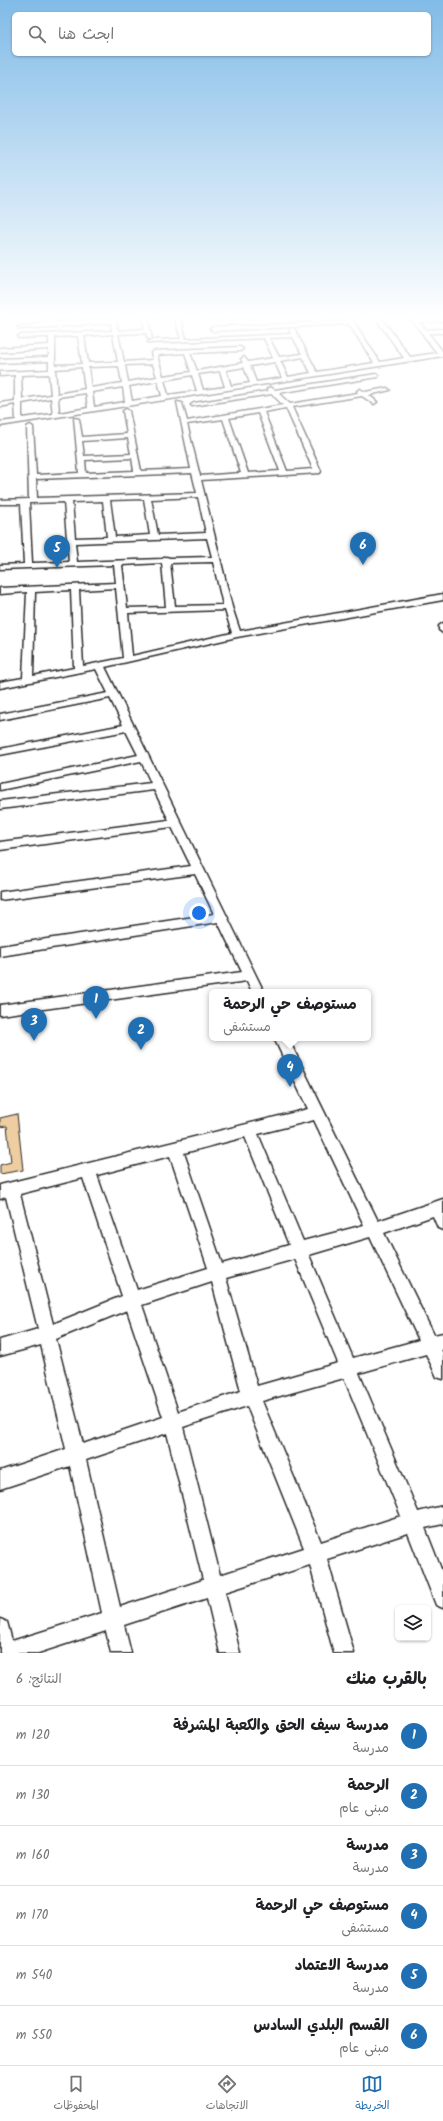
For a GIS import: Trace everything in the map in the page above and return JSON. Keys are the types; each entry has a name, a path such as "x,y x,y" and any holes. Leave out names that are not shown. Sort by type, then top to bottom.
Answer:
{"street":[{"path":"19,393 19,421"},
{"path":"0,405 68,393"},
{"path":"90,393 94,411"},
{"path":"125,393 138,473"},
{"path":"165,393 166,398"},
{"path":"179,400 199,393"},
{"path":"0,432 224,393"},
{"path":"0,424 94,411 127,409 166,398 179,400 243,393"},
{"path":"194,405 256,393"},
{"path":"32,477 138,473 245,475 317,471 288,406 275,393"},
{"path":"184,423 369,393"},
{"path":"364,394 374,402"},
{"path":"54,396 56,416"},
{"path":"179,400 216,559 228,607 237,634"},
{"path":"0,428 94,411 101,414 86,418"},
{"path":"260,411 284,473"},
{"path":"225,416 245,475"},
{"path":"76,419 83,475"},
{"path":"28,566 29,501 32,477 30,427"},
{"path":"79,439 131,436"},
{"path":"81,458 135,456"},
{"path":"0,502 201,495"},
{"path":"147,496 154,537"},
{"path":"106,498 111,539"},
{"path":"68,499 73,564"},
{"path":"72,541 211,535"},
{"path":"0,567 166,559 216,559"},
{"path":"166,559 171,609"},
{"path":"118,562 128,660"},
{"path":"0,591 120,585"},
{"path":"75,588 79,669"},
{"path":"28,679 31,590"},
{"path":"0,684 128,660 237,634 443,597"},
{"path":"124,612 228,607"},
{"path":"99,665 256,989"},
{"path":"0,717 113,694"},
{"path":"0,752 129,727"},
{"path":"0,787 144,757"},
{"path":"0,805 158,786"},
{"path":"0,846 176,823"},
{"path":"0,896 199,869"},
{"path":"0,951 222,917"},
{"path":"0,1010 250,976"},
{"path":"282,1041 374,1229 436,1343 443,1371"},
{"path":"122,1653 76,1453 46,1335 6,1191 317,1113"},
{"path":"249,1130 349,1367 443,1598"},
{"path":"175,1148 217,1273 251,1396 316,1554 344,1653"},
{"path":"88,1170 173,1422 230,1653"},
{"path":"0,1348 46,1335 131,1300 217,1273 374,1229 441,1212"},
{"path":"0,1480 76,1453 251,1396 436,1343"},
{"path":"0,1629 5,1653 213,1585 316,1554 413,1522 443,1515"}],"building":[{"path":"17,1114 23,1170 0,1174 0,1165 11,1162 7,1126 0,1127 0,1118"}],"place":[{"name":"القسم البلدي السادس","path":"363,565"},
{"name":"مدرسة الاعتماد","path":"57,568"},
{"name":"مدرسة سيف الحق والكعبة المشرفة","path":"96,1019"},
{"name":"مدرسة","path":"34,1041"},
{"name":"الرحمة","path":"141,1050"},
{"name":"مستوصف حي الرحمة","path":"290,1087"}]}
